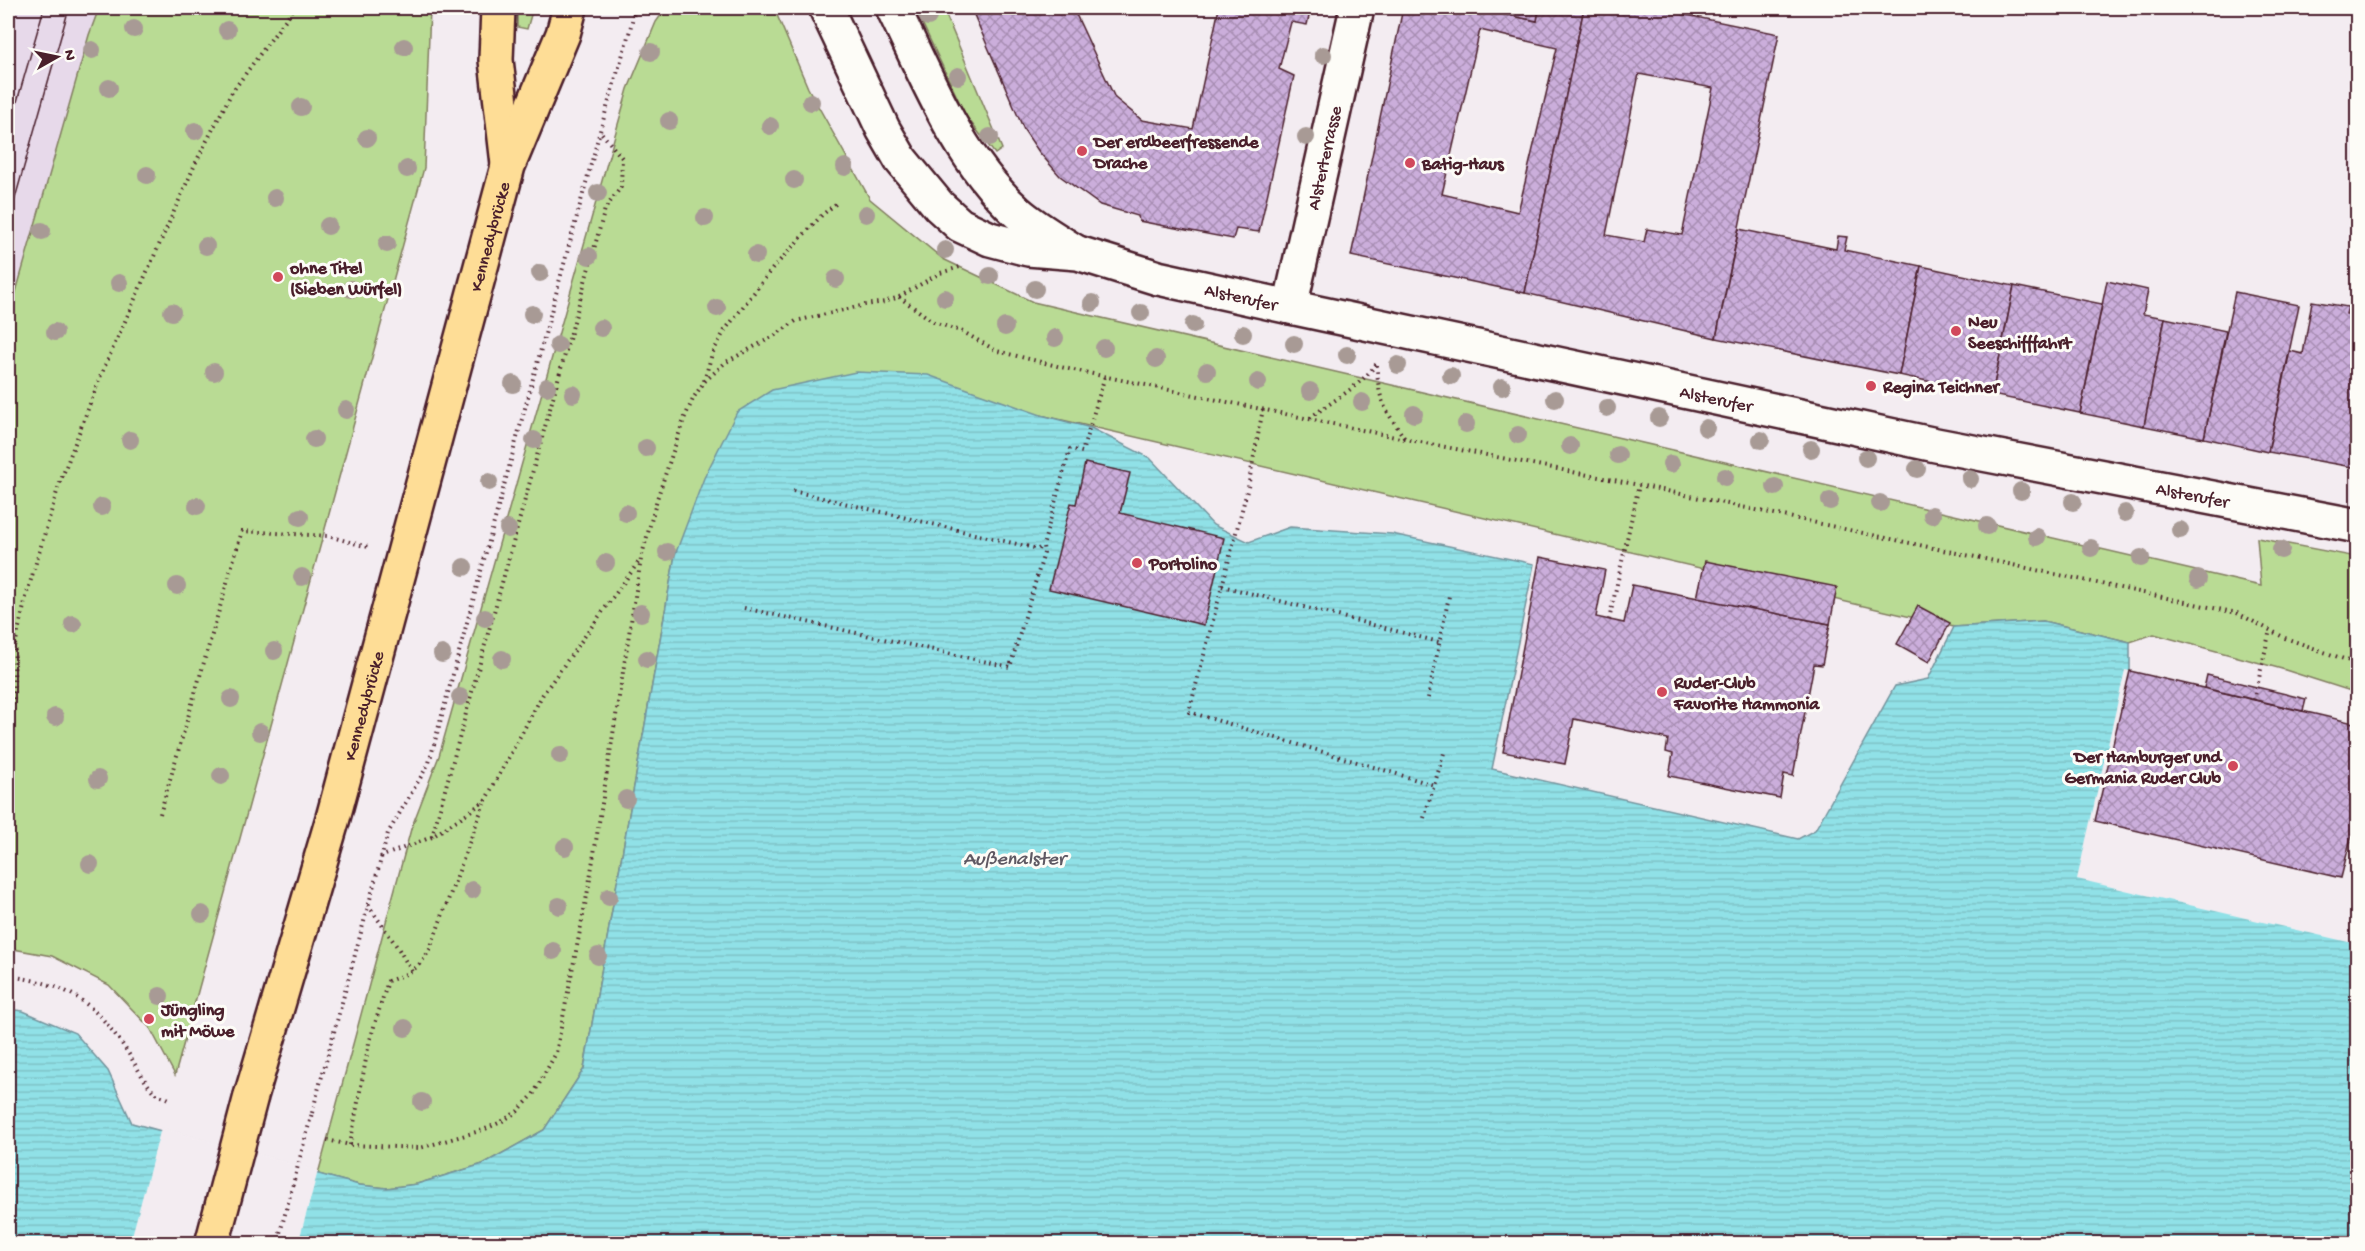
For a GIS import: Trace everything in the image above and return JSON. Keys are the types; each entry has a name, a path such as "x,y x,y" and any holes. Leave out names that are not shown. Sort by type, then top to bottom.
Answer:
{"main road":[{"name":"Kennedybrücke","path":"498,8 496,60 508,166"},
{"name":"Kennedybrücke","path":"212,1244 251,1096 333,818 508,166 571,16"}],"street":[{"name":"Alsterufer","path":"826,8 883,129 901,160 939,206 960,225 990,239 1028,249 1078,254 1158,278 1290,308 1936,445 2358,526"},
{"name":"Alsterufer","path":"893,8 946,116 986,177 1017,211 1042,231 1078,254"},
{"name":"Alsterterrasse","path":"1290,308 1357,8"}],"path":[{"path":"8,722 13,710 15,645 27,592 59,485 101,375 197,160 232,92 294,8"},
{"path":"277,1244 380,857 388,833 429,763 635,8"},
{"path":"432,837 605,210 621,187 622,159 600,131"},
{"path":"704,382 712,354 725,330 773,268 822,215 838,202"},
{"path":"327,1140 350,1145 420,1148 483,1130 518,1111 532,1095 556,1053 589,885 640,559 684,419 704,382 726,362 774,336 796,321 854,307 885,302 899,297 934,322 963,332 997,351 1105,376 1639,485 2237,612 2285,638 2358,664"},
{"path":"1390,328 1377,364 1378,389 1381,401 1405,439"},
{"path":"1310,418 1355,388 1377,364"},
{"path":"744,608 1010,667 1044,553 1043,546 1070,449 1082,452 1105,376"},
{"path":"1263,409 1248,487 1189,712 1434,785"},
{"path":"1609,620 1639,485"},
{"path":"793,491 1038,549 1043,546"},
{"path":"160,814 242,531 327,536 404,558"},
{"path":"350,1145 369,1043 388,981 412,972 430,949 485,801 543,694 640,559"},
{"path":"1222,586 1439,642"},
{"path":"1428,698 1449,596"},
{"path":"2254,700 2270,630"},
{"path":"1424,818 1444,753"},
{"path":"380,857 432,837 485,801"},
{"path":"367,904 412,972"},
{"path":"8,976 38,980 62,988 82,1001 101,1017 118,1038 153,1092 169,1099"}],"shaded area":[{"path":"8,8 99,8 89,35 8,320"}],"green space":[{"path":"99,8 430,8 424,168 175,1075 150,1028 109,985 52,956 8,948 8,320 89,35"},
{"path":"517,8 533,8 527,29 517,27"},
{"path":"666,8 774,8 808,88 870,199 943,259 1033,302 2261,586 2257,538 2357,557 2357,693 2282,669 2154,634 2130,642 2043,621 1954,627 1041,415 675,555 584,1069 544,1130 483,1164 417,1184 387,1188 359,1185 318,1174 411,829 439,756 628,89 656,22"},
{"path":"915,8 943,8 1002,149 995,154 966,116"}],"water":[{"name":"Außenalster","path":"856,372 928,375 1041,415 1091,428 1150,458 1213,525 1249,542 1290,527 1392,534 1534,564 1492,769 1798,839 1815,830 1895,686 1928,679 1954,627 2043,621 2130,642 2130,671 2096,821 2341,878 2350,843 2357,840 2357,1243 8,1244 8,1009 23,1011 75,1033 108,1071 132,1123 359,1185 387,1188 417,1184 483,1164 544,1130 584,1069 675,555 704,478 737,412 772,390"}],"pier":[{"path":"2125,670 2130,671 2095,821 2341,878 2350,843 2357,840 2357,944 2077,879"},
{"path":"161,1128 318,1171 298,1244 130,1243"}],"building":[{"path":"971,8 1073,8 1115,98 1142,120 1193,129 1219,8 1311,8 1307,25 1291,22 1279,69 1294,76 1259,232 1236,229 1233,239 1139,221 1138,216 1100,205 1060,176 1024,130"},
{"name":"Batig-Haus","path":"1403,8 1475,8 1537,21 1539,8 1584,8 1525,293 1351,256","holes":["1480,30 1557,48 1518,212 1442,194"]},
{"path":"1475,8 1539,8 1537,21"},
{"path":"1584,8 1652,8 1779,34 1716,338 1525,293","holes":["1639,74 1713,88 1682,235 1647,229 1644,242 1606,235"]},
{"path":"1739,229 1836,249 1838,236 1847,237 1844,250 1921,266 1899,375 1716,338"},
{"name":"Neu Seeschifffahrt","path":"1921,266 2014,286 1992,395 1899,375"},
{"path":"2107,281 2148,290 2143,314 2165,318 2144,426 2080,413"},
{"path":"2014,286 2102,304 2080,413 1992,395"},
{"path":"2235,292 2299,305 2268,452 2204,438"},
{"path":"2312,301 2348,307 2346,314 2358,316 2358,468 2268,452 2290,351 2303,354"},
{"path":"2165,318 2226,331 2204,438 2144,426"},
{"name":"Portolino","path":"1085,463 1130,473 1120,513 1224,538 1204,625 1049,589 1071,503 1076,504"},
{"name":"Ruder-Club Favorite Hammonia","path":"1540,557 1605,570 1596,617 1624,623 1632,585 1830,624 1822,665 1814,664 1793,776 1784,774 1780,798 1669,776 1673,754 1666,752 1668,739 1574,719 1565,764 1503,752"},
{"path":"1705,561 1837,587 1830,624 1697,598"},
{"path":"1918,606 1950,623 1929,662 1897,644"},
{"name":"Der Hamburger und Germania Ruder Club","path":"2130,671 2358,724 2358,809 2341,878 2095,821"},
{"path":"2207,675 2306,699 2303,711 2204,688"}],"tram line":[{"path":"8,133 44,8"},
{"path":"8,223 69,8"}],"railway":[{"path":"8,17 10,8"}],"place":[{"name":"Der erdbeerfressende Drache","path":"1082,151"},
{"name":"Batig-Haus","path":"1410,163"},
{"name":"ohne Titel (Sieben Würfel)","path":"278,277"},
{"name":"Neu Seeschifffahrt","path":"1956,331"},
{"name":"Regina Teichner","path":"1871,386"},
{"name":"Portolino","path":"1137,563"},
{"name":"Ruder-Club Favorite Hammonia","path":"1662,692"},
{"name":"Der Hamburger und Germania Ruder Club","path":"2233,766"},
{"name":"Jüngling mit Möwe","path":"149,1019"}]}
